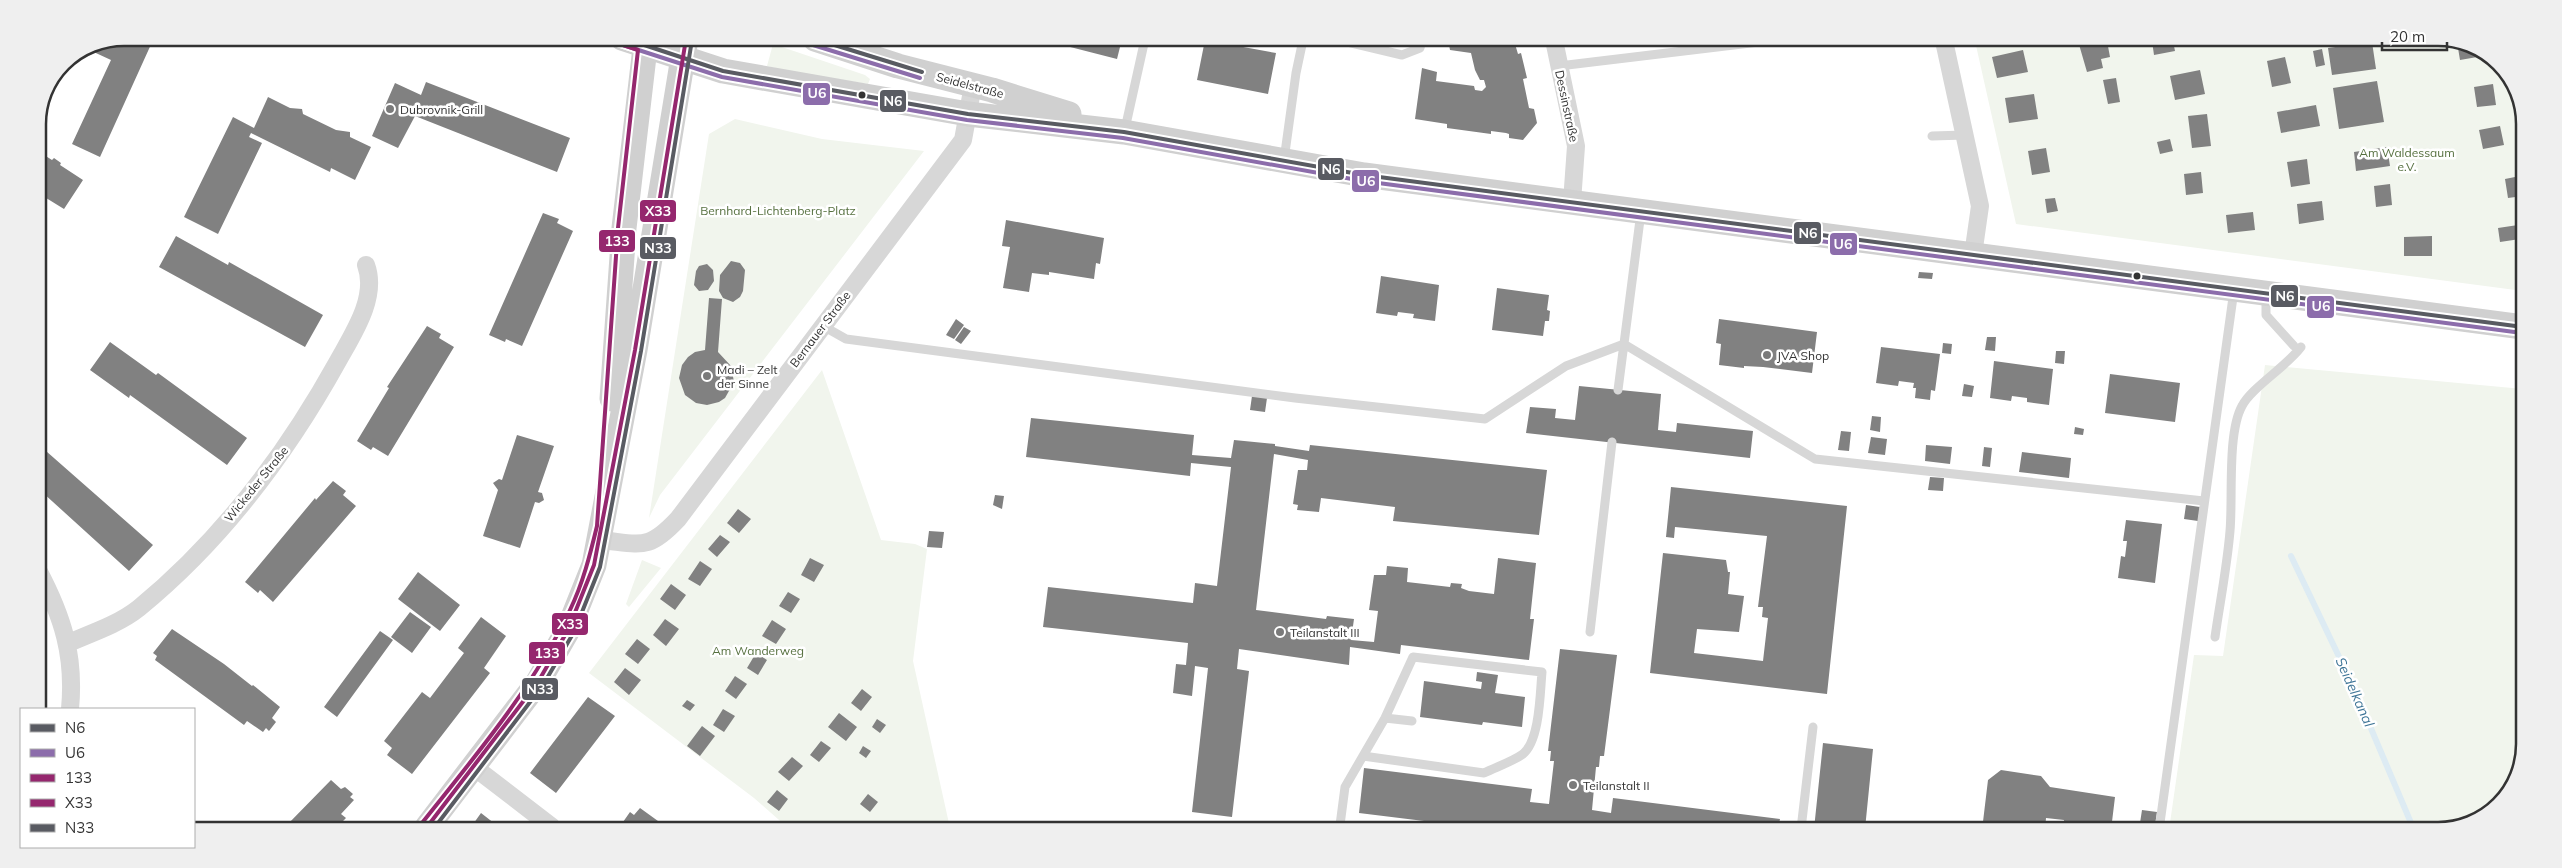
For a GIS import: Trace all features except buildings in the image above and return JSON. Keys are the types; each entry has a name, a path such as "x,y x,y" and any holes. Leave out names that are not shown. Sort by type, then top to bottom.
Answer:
{"main road":[{"path":"601,533 624,228 646,46"},
{"name":"Seidelstraße","path":"672,46 685,48 723,71 968,114 1124,132 1364,175 2516,326"},
{"name":"Seidelstraße","path":"837,46 898,66 973,85 1124,132"},
{"path":"431,822 538,682 568,630 594,565 635,350 685,48"}],"street":[{"name":"Dessinstraße","path":"1555,46 1576,146 1572,202"},
{"path":"1945,46 1980,206 1973,255"},
{"name":"Bernauer Straße","path":"601,533 639,544 653,542 661,537 678,519 963,140 973,85"},
{"name":"Wickeder Straße","path":"68,643 114,623 138,608 194,559 253,491 310,413 361,318 369,290 369,272 366,265"},
{"path":"46,585 53,599 68,643 73,682 70,708"},
{"path":"474,766 546,822"}],"lane":[{"path":"1124,132 1144,46"},
{"path":"1284,162 1296,73 1302,46"},
{"path":"1364,46 1402,55 1420,48 1420,46"},
{"path":"1559,66 1725,46"},
{"path":"1932,136 1964,135"},
{"path":"1618,390 1641,212"},
{"path":"2160,822 2234,289"},
{"path":"2215,637 2230,531 2232,461 2237,423 2242,406 2291,361 2298,346 2266,315 2266,294"},
{"path":"822,326 846,339 1295,398 1485,419 1566,366 1624,344"},
{"path":"1624,344 1815,459 2204,501"},
{"path":"1590,632 1612,442"},
{"path":"1341,822 1345,787 1385,718 1413,657 1542,672 1534,741 1523,754 1484,773 1363,756"},
{"path":"1385,718 1412,722"},
{"path":"1802,822 1813,727"}],"green space":[{"path":"772,46 779,46 865,75 870,79 868,84 792,72 767,66"},
{"name":"Am Waldessaum e.V.","path":"1976,46 2448,47 2468,52 2489,65 2503,81 2513,104 2516,119 2516,290 2016,224"},
{"name":"Bernhard-Lichtenberg-Platz","path":"735,119 822,139 924,151 660,495 649,518 709,134"},
{"path":"2265,365 2516,388 2516,744 2510,774 2497,795 2485,806 2463,818 2438,822 2170,822 2194,655 2223,656"},
{"name":"Am Wanderweg","path":"822,370 881,540 915,544 927,549 913,661 949,822 781,822 754,798 589,673"},
{"path":"642,560 661,568 629,607 626,604"}],"waterway":[{"name":"Seidelkanal","path":"2291,556 2353,686 2411,822"}],"transit line":[{"name":"U6","path":"626,46 722,77 967,120 1123,138 1363,181 2516,332"},
{"name":"133","path":"423,822 502,720 539,667 575,600 592,548 597,526 618,228 638,50 626,46"},
{"name":"N6","path":"647,46 723,71 968,114 1124,132 1364,175 2516,326"},
{"name":"X33","path":"431,822 538,682 568,630 594,565 635,350 685,46"},
{"name":"N33","path":"439,822 543,685 574,632 600,567 641,351 691,46"},
{"name":"U6","path":"816,46 920,78"},
{"name":"N6","path":"838,46 922,72"}],"place":[{"name":"Dubrovnik-Grill","path":"390,109"},
{"name":"JVA Shop","path":"1767,355"},
{"name":"Madi – Zelt der Sinne","path":"707,376"},
{"name":"Teilanstalt III","path":"1280,632"},
{"name":"Teilanstalt II","path":"1573,785"}]}
